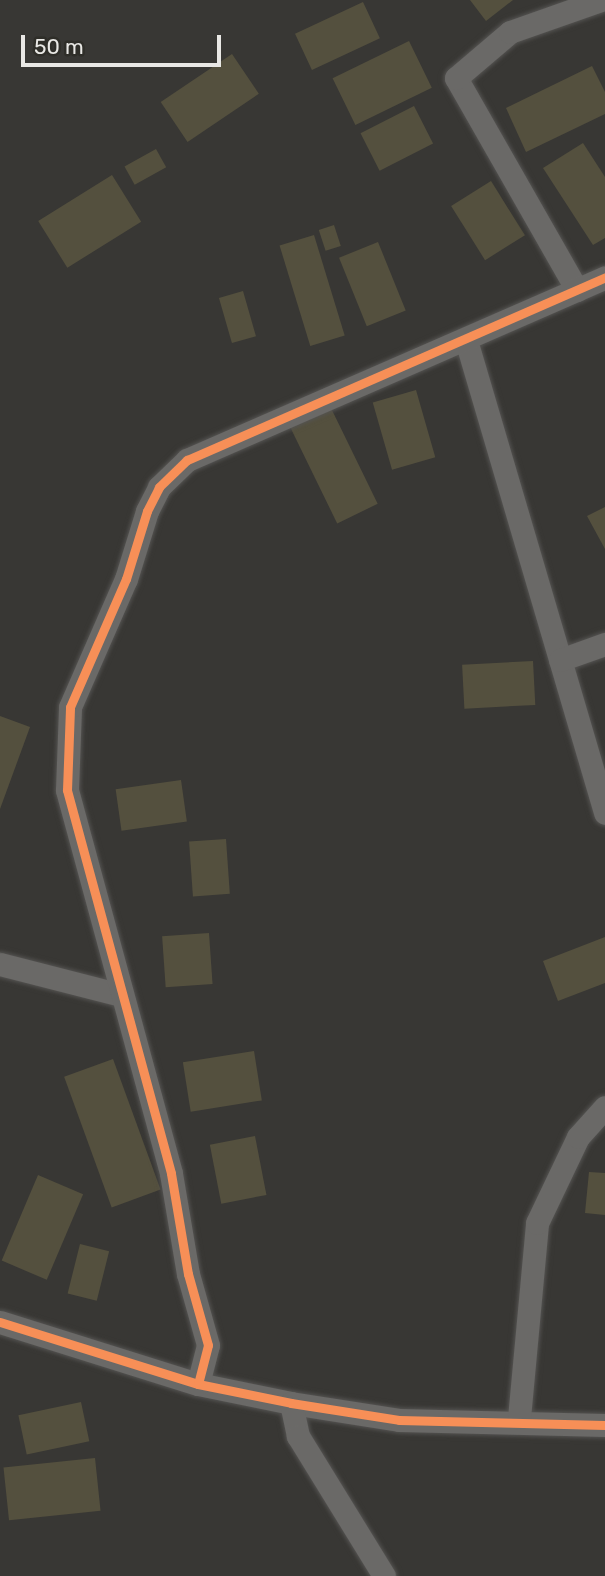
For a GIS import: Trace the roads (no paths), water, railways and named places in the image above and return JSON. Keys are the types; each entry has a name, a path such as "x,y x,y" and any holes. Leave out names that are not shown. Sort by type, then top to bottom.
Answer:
{"street":[{"path":"577,290 456,78 510,32 601,0"},
{"path":"198,1384 208,1345 188,1274 171,1173 67,790 64,735 70,707 159,487 199,454 466,340 605,277"},
{"path":"466,340 605,813"},
{"path":"561,660 605,644"},
{"path":"0,964 121,995"},
{"path":"519,1419 537,1223 578,1137 605,1107"},
{"path":"0,1322 198,1384 291,1403 399,1420 519,1419 605,1425"},
{"path":"291,1403 298,1436 384,1576"}]}
